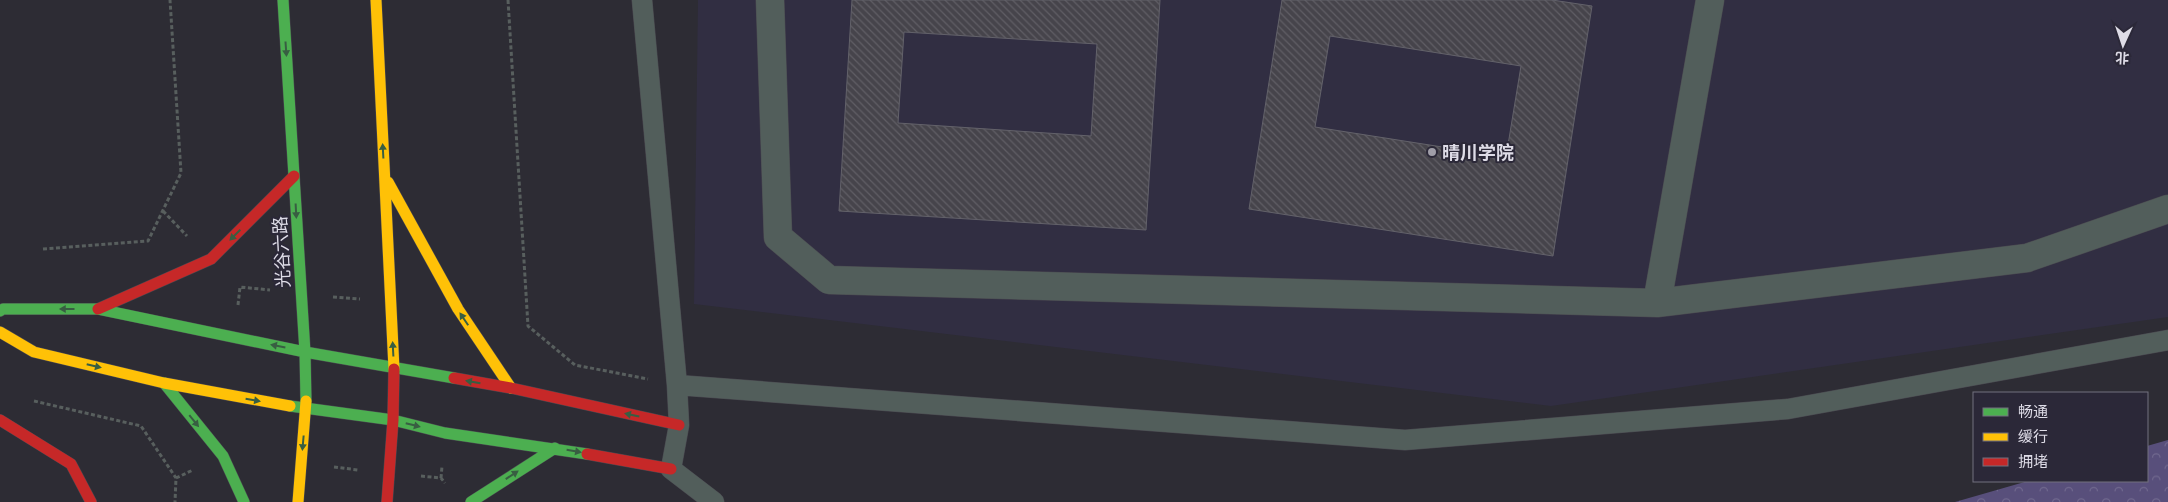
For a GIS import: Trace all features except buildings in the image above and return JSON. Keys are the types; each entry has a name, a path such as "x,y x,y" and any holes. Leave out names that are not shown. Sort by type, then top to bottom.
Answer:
{"main road":[{"name":"光谷六路","path":"283,0 305,352 306,409 298,502"},
{"path":"376,0 394,368 393,420 387,502"},
{"path":"98,309 211,259 294,176"},
{"path":"384,176 458,309 511,388"},
{"path":"0,311 3,309 98,309 305,352 511,388 679,425"},
{"path":"0,332 34,352 164,383 306,409 393,420 445,433 555,448 671,469"},
{"path":"164,383 223,456 244,502"},
{"path":"0,420 71,464 91,502"},
{"path":"472,502 555,448"}],"street":[{"path":"770,0 778,237 829,280 1657,303 2027,258 2168,209"},
{"path":"1657,303 1710,0"}],"lane":[{"path":"642,0 677,385 679,425 671,469 714,502"},
{"path":"677,385 1405,440 1788,409 2168,340"}],"path":[{"path":"43,249 148,241 182,173 170,0"},
{"path":"508,0 528,326 575,365 677,385"},
{"path":"28,400 141,426 176,478 175,502"}],"shaded area":[{"name":"晴川学院","path":"698,0 2168,0 2168,317 1551,406 694,304"}],"green space":[{"path":"2168,440 2168,502 1955,502 2025,482 2148,482 2148,446"}],"traffic: fast":[{"path":"283,0 305,352 306,401"},
{"path":"0,311 3,309 98,309 305,352 454,378"},
{"path":"164,383 223,456 244,502"},
{"path":"290,406 393,420 445,433 587,454"},
{"path":"471,502 555,448"}],"traffic: slow":[{"path":"376,0 394,369"},
{"path":"388,182 458,309 511,388"},
{"path":"0,332 34,352 164,383 290,406"},
{"path":"298,502 306,401"}],"traffic: jam":[{"path":"98,309 211,259 294,176"},
{"path":"387,502 393,420 394,369"},
{"path":"454,378 511,388 679,425"},
{"path":"0,420 71,464 91,502"},
{"path":"587,454 671,469"}],"place":[{"name":"晴川学院","path":"1432,152"}]}
